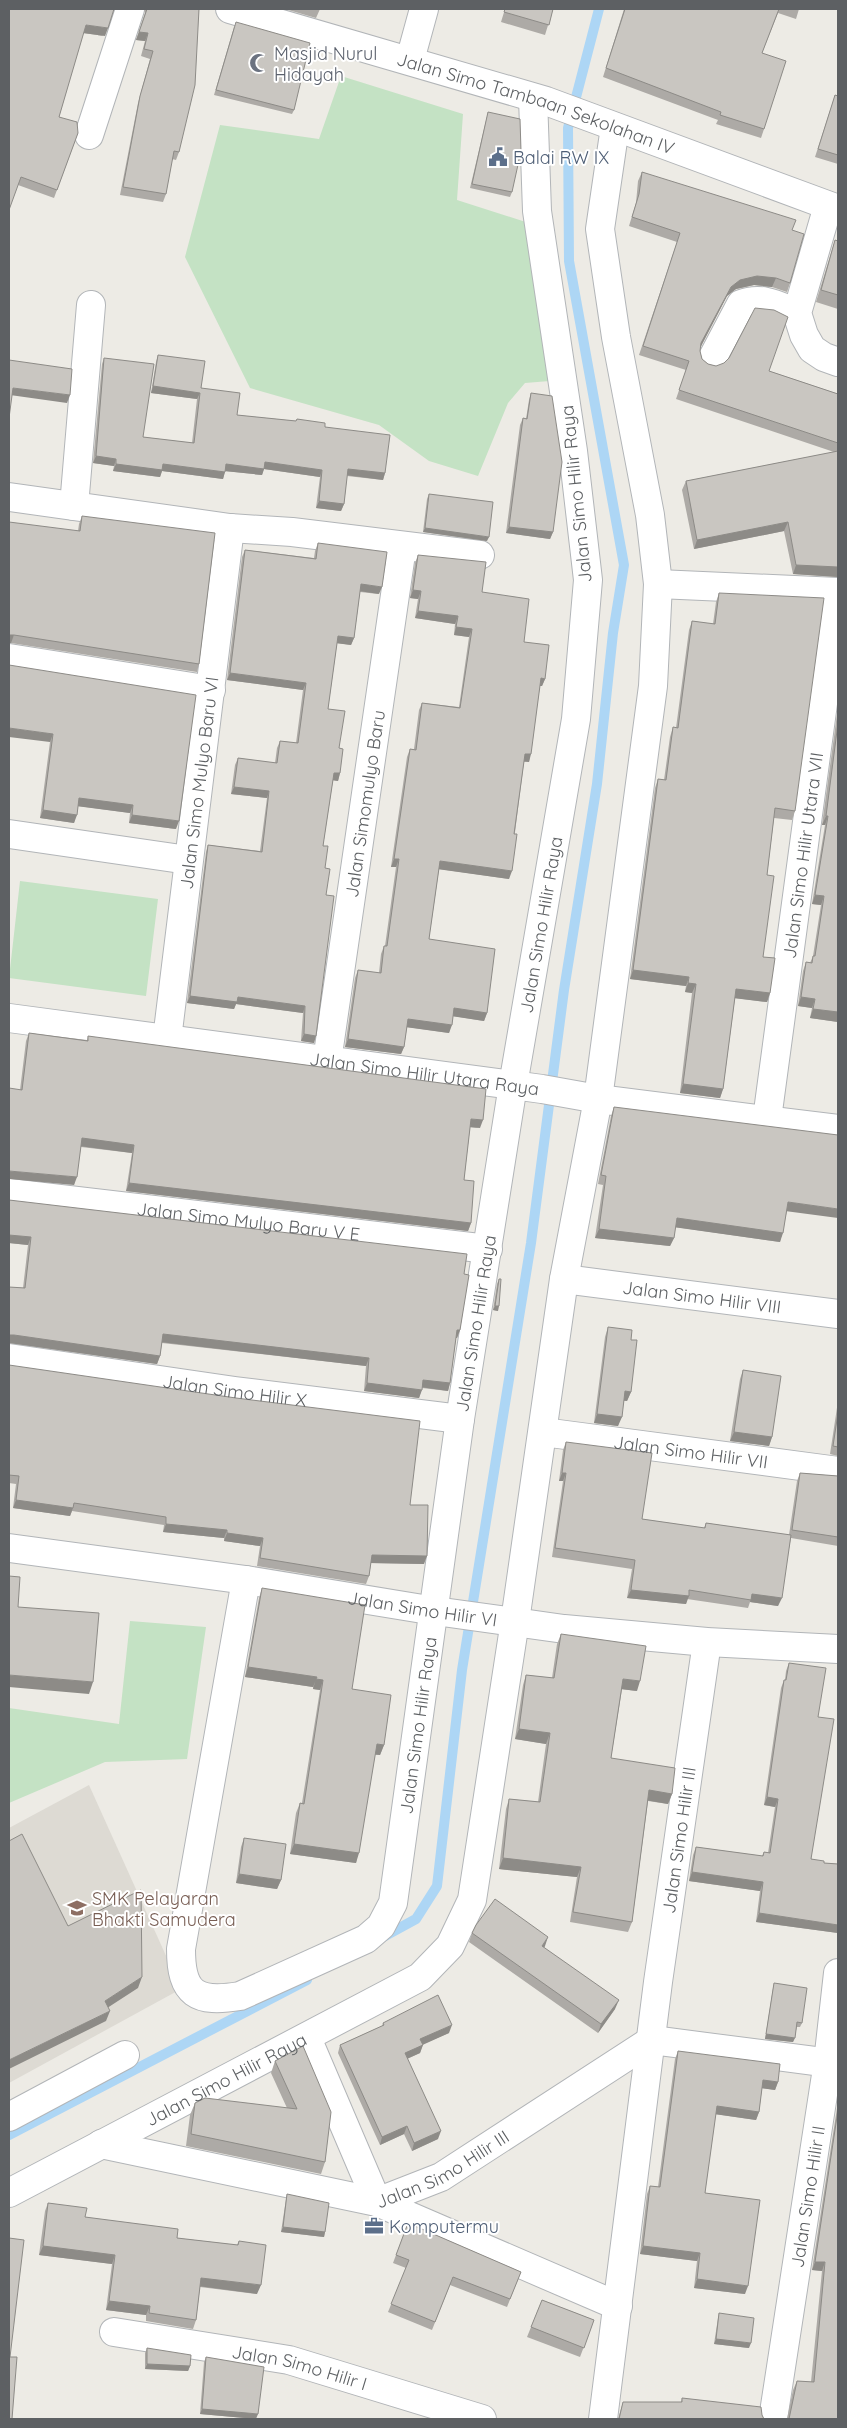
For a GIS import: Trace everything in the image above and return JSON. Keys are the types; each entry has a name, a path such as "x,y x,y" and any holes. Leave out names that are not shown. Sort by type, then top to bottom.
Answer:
{"street":[{"path":"89,135 130,9"},
{"name":"Jalan Simo Tambaan Sekolahan IV","path":"230,9 410,60 540,100 833,207"},
{"path":"410,60 424,9"},
{"name":"Jalan Simo Hilir Raya","path":"246,1580 181,1949 181,1966 189,1988 201,1998 220,1999 240,1996 366,1939 381,1926 393,1903 445,1612 460,1419 513,1085 576,719 588,580 573,451 537,211 540,100"},
{"name":"Jalan Simo Hilir Raya","path":"9,2193 420,1977 450,1946 472,1900 504,1620 543,1432 586,1097 653,686 658,584 650,515 616,336 600,229 605,124"},
{"path":"833,207 797,313 804,336 812,349 824,357 838,362"},
{"path":"712,359 741,304 754,300 767,301 797,313"},
{"path":"74,506 90,305"},
{"path":"9,497 230,528 292,532 402,547 480,555"},
{"name":"Jalan Simo Mulyo Baru VI","path":"167,1039 230,528"},
{"name":"Jalan Simomulyo Baru","path":"327,1062 402,547"},
{"path":"658,584 838,592"},
{"name":"Jalan Simo Hilir Utara VII","path":"767,1119 838,592"},
{"path":"9,658 211,690"},
{"path":"9,834 188,860"},
{"name":"Jalan Simo Hilir Utara Raya","path":"9,1018 327,1062 513,1085 586,1097 838,1129"},
{"name":"Jalan Simo Mulyo Baru V E","path":"9,1193 488,1249"},
{"name":"Jalan Simo Hilir VIII","path":"564,1279 838,1314"},
{"name":"Jalan Simo Hilir X","path":"9,1358 235,1391 460,1419"},
{"name":"Jalan Simo Hilir VII","path":"543,1432 838,1471"},
{"name":"Jalan Simo Hilir VI","path":"9,1548 246,1580 445,1612 564,1628 707,1642 838,1649"},
{"name":"Jalan Simo Hilir III","path":"603,2419 658,1982 707,1642"},
{"name":"Jalan Simo Hilir II","path":"773,2419 833,2063 838,1973"},
{"path":"307,2038 378,2202"},
{"path":"652,2040 833,2063"},
{"name":"Jalan Simo Hilir III","path":"378,2202 441,2177 652,2040"},
{"path":"9,2118 125,2055"},
{"path":"101,2144 378,2202"},
{"name":"Jalan Simo Hilir III","path":"378,2202 618,2306"},
{"name":"Jalan Simo Hilir I","path":"114,2332 289,2360 482,2419"}],"shaded area":[{"name":"SMK Pelayaran Bhakti Samudera","path":"89,1785 181,1989 9,2083 9,1828"}],"green space":[{"path":"341,76 463,114 457,200 538,226 562,380 525,383 508,403 478,476 429,461 379,425 250,388 185,257 220,125 319,139"},
{"path":"20,881 158,899 146,996 9,978"},
{"path":"130,1621 206,1627 187,1759 105,1762 9,1803 9,1708 119,1724"}],"building":[{"path":"9,9 114,9 108,28 86,25 59,117 77,122 78,133 57,190 21,177 9,210"},
{"path":"147,9 199,9 195,85 179,152 174,151 166,194 123,187 140,96 153,51 144,49 148,33 139,32"},
{"path":"505,9 553,9 549,25 504,12"},
{"path":"625,9 779,9 762,53 786,61 764,129 720,115 721,112 606,68"},
{"name":"Masjid Nurul Hidayah","path":"236,22 310,43 294,110 216,90"},
{"path":"835,95 838,96 838,155 818,149"},
{"name":"Balai RW IX","path":"488,112 520,119 521,151 512,192 472,184"},
{"path":"642,172 796,220 792,230 804,234 790,283 776,278 757,276 740,280 731,287 701,343 700,351 702,359 708,364 716,366 724,363 729,358 755,308 774,310 788,317 769,371 838,394 838,443 679,390 689,361 643,346 680,233 632,217 639,194"},
{"path":"835,240 838,241 838,295 821,290"},
{"path":"158,355 205,361 201,388 240,393 237,415 296,421 297,419 325,423 325,427 390,435 385,473 348,469 344,504 319,501 322,470 265,462 264,469 226,464 225,472 163,464 162,470 116,464 116,459 96,456 104,358 154,364 143,437 194,443 200,393 153,386"},
{"path":"9,360 72,369 70,395 13,388 9,418"},
{"path":"531,393 552,396 562,462 553,532 509,527 523,418 527,419"},
{"path":"838,451 838,567 796,565 788,522 697,540 686,481"},
{"path":"429,494 493,502 489,537 425,528"},
{"path":"82,516 215,533 199,664 9,635 9,522 80,531"},
{"path":"318,543 387,552 382,587 361,584 354,638 338,636 328,709 345,711 339,748 343,749 340,773 334,773 323,846 328,846 325,868 330,869 326,895 334,896 316,1036 304,1034 305,1006 238,997 237,1002 190,996 208,845 262,852 269,791 234,787 238,758 277,763 280,741 298,743 306,683 230,673 245,550 316,559"},
{"path":"418,555 486,562 482,592 529,599 524,642 549,645 545,679 541,678 531,754 525,754 514,834 517,834 512,871 440,861 429,939 495,949 487,1013 454,1008 452,1025 408,1019 404,1047 348,1039 358,970 381,973 384,946 387,946 399,859 394,859 410,749 416,750 422,703 460,708 472,629 456,627 458,616 418,611 421,591 413,590"},
{"path":"719,593 824,598 795,811 775,808 767,875 774,876 763,957 775,958 770,993 736,989 723,1089 683,1084 696,984 688,983 689,977 633,970 658,779 666,780 673,727 678,728 692,621 715,624"},
{"path":"9,665 196,695 179,821 132,815 133,805 79,798 77,815 43,810 53,734 9,728"},
{"path":"838,723 838,1012 813,1009 815,999 801,997 806,962 812,963 813,956 815,956 824,896 815,895 828,816 826,816"},
{"path":"29,1033 88,1041 88,1036 486,1089 483,1120 471,1119 464,1180 474,1181 471,1223 129,1183 134,1145 82,1138 77,1177 9,1171 9,1088 22,1090"},
{"path":"614,1107 838,1135 838,1209 788,1202 783,1233 677,1218 674,1238 599,1229 606,1176 601,1175"},
{"path":"9,1200 467,1254 464,1274 469,1275 460,1330 457,1330 450,1383 423,1380 422,1390 367,1383 369,1358 163,1334 160,1356 9,1335 9,1287 25,1288 31,1237 9,1235"},
{"path":"499,1279 501,1279 499,1306 495,1306"},
{"path":"608,1327 632,1330 631,1340 637,1340 631,1392 625,1391 622,1417 597,1414"},
{"path":"9,1365 236,1398 420,1421 410,1505 428,1505 427,1556 372,1555 369,1576 260,1558 263,1538 227,1533 227,1530 166,1524 166,1517 74,1503 73,1508 16,1500 19,1476 9,1475"},
{"path":"743,1370 781,1376 772,1437 734,1432"},
{"path":"838,1413 838,1447 833,1446"},
{"path":"566,1442 652,1453 642,1519 705,1528 706,1523 791,1535 782,1598 752,1594 751,1600 689,1590 689,1596 631,1590 635,1560 555,1548 566,1473 562,1473"},
{"path":"800,1473 838,1476 838,1537 792,1530"},
{"path":"9,1576 20,1577 18,1607 99,1613 93,1682 9,1675"},
{"path":"262,1588 365,1605 352,1689 391,1695 384,1745 377,1744 359,1853 294,1844 300,1803 304,1804 323,1680 316,1679 317,1677 248,1667"},
{"path":"561,1634 646,1646 640,1681 623,1679 611,1758 675,1768 672,1794 649,1790 632,1922 573,1912 581,1867 503,1858 509,1799 540,1802 550,1733 519,1729 526,1675 554,1678"},
{"path":"789,1663 826,1668 818,1717 834,1719 811,1859 824,1861 824,1863 838,1864 838,1925 759,1913 763,1882 692,1872 696,1847 763,1856 764,1852 770,1853 778,1799 767,1797 784,1680 786,1680"},
{"path":"22,1834 68,1926 141,1890 142,1977 105,2001 110,2011 9,2060 9,1841"},
{"path":"244,1838 286,1844 281,1880 239,1874"},
{"path":"495,1899 548,1937 542,1946 619,2000 601,2024 472,1933"},
{"path":"774,1983 807,1988 802,2023 797,2022 795,2038 766,2034"},
{"path":"438,1995 452,2025 420,2039 423,2045 405,2053 441,2131 414,2143 407,2126 382,2137 340,2045 384,2025 383,2023"},
{"path":"303,2046 331,2112 325,2162 191,2134 195,2103 205,2098 297,2109 275,2061"},
{"path":"678,2051 780,2064 778,2082 763,2080 759,2112 717,2106 705,2193 760,2200 748,2286 697,2279 700,2253 643,2246 650,2186 660,2187"},
{"path":"838,2110 838,2419 789,2419 797,2381 814,2382 825,2262 815,2262"},
{"path":"287,2194 329,2203 325,2232 283,2227"},
{"path":"48,2203 87,2208 85,2217 178,2229 177,2238 238,2245 239,2241 266,2245 261,2285 201,2278 196,2320 149,2313 150,2306 109,2301 115,2255 43,2246"},
{"path":"408,2223 521,2272 510,2299 453,2277 435,2322 391,2304 409,2260 396,2255"},
{"path":"9,2238 24,2240 10,2357 17,2357 12,2419 9,2419"},
{"path":"542,2300 594,2320 584,2348 531,2327"},
{"path":"719,2313 754,2318 751,2343 716,2339"},
{"path":"147,2348 191,2355 190,2366 147,2364"},
{"path":"206,2357 264,2367 258,2414 202,2409"},
{"path":"682,2398 761,2407 764,2419 619,2419 623,2402 682,2402"}],"waterway":[{"path":"383,1937 416,1919 437,1886 462,1670 531,1243 564,990 597,784 613,633 624,565 569,261 568,128 599,9"},
{"path":"9,2135 307,1980"}],"place":[{"name":"Masjid Nurul Hidayah","path":"259,63"},
{"name":"Balai RW IX","path":"498,157"},
{"name":"SMK Pelayaran Bhakti Samudera","path":"77,1908"},
{"name":"Komputermu","path":"374,2226"}]}
